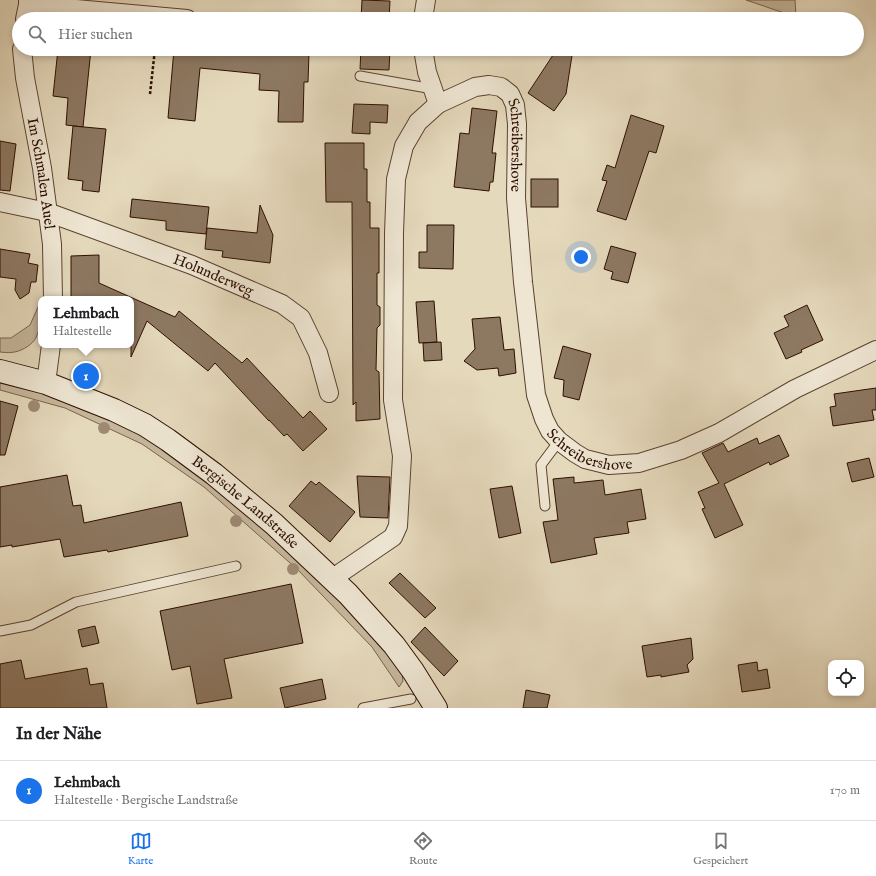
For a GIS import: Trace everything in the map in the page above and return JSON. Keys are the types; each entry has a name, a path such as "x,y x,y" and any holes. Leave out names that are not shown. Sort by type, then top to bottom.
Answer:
{"main road":[{"name":"Bergische Landstraße","path":"0,371 46,383 114,410 145,425 168,440 220,479 274,524 332,578 394,645 413,671 425,700"}],"street":[{"path":"424,12 426,0"},
{"path":"26,5 109,12"},
{"name":"Im Schmalen Auel","path":"23,56 25,78 42,168 48,212 52,244 53,296"},
{"path":"424,56 427,72 436,96"},
{"name":"Schreibershove","path":"332,578 393,537 398,526 402,456 393,400 394,233 396,179 404,146 436,96 489,85 501,87 510,94 515,104 517,124 516,198 523,282 536,395 547,425 559,441 585,459 609,465 639,463 681,450 719,433 795,389 876,350"},
{"name":"Holunderweg","path":"0,202 48,212 192,265 282,304 301,318 318,353 329,393"},
{"path":"46,383 51,348"}],"lane":[{"path":"360,76 436,96"},
{"path":"545,506 541,465 559,441"},
{"path":"0,630 31,625 76,602 236,566"},
{"path":"363,708 425,700"},
{"path":"407,708 425,700"}],"path":[{"path":"150,94 154,56"}],"shaded area":[{"path":"746,0 795,0 796,12 781,12"},
{"path":"38,307 38,332 33,342 18,351 0,352 0,338 11,338 30,325"},
{"path":"0,381 44,393 83,407 139,433 208,481 267,531 325,585 381,645 402,674 403,681 399,687 372,647 298,570 204,487 142,444 65,408 0,390"}],"building":[{"path":"362,0 390,1 389,12 361,12"},
{"path":"57,56 90,56 83,127 66,125 68,98 53,96"},
{"path":"173,56 309,56 308,82 304,82 303,122 278,122 279,91 259,90 260,74 200,68 195,121 168,118"},
{"path":"361,56 390,56 389,70 360,69"},
{"path":"552,56 572,56 566,94 554,111 528,93"},
{"path":"354,104 388,105 387,123 370,122 370,134 352,133"},
{"path":"472,108 497,111 492,153 496,153 493,182 490,182 489,191 454,187 460,133 469,134"},
{"path":"631,115 664,126 656,153 649,151 626,220 597,211 607,181 602,180 607,165 615,168"},
{"path":"73,126 106,129 99,192 82,190 83,181 68,179"},
{"path":"0,141 16,144 10,191 0,190"},
{"path":"325,143 364,143 364,169 367,169 367,202 370,202 370,228 379,228 377,305 380,307 380,325 377,328 376,370 379,372 380,419 356,421 356,402 353,405 352,202 326,202"},
{"path":"531,179 558,179 558,207 531,207"},
{"path":"132,199 209,207 206,234 166,230 166,221 130,217"},
{"path":"260,205 273,235 270,263 222,257 223,251 205,249 207,228 257,233"},
{"path":"427,225 454,225 453,269 419,268 419,252 427,252"},
{"path":"611,246 636,253 628,283 611,279 613,272 604,269"},
{"path":"0,249 30,254 28,263 38,265 36,282 31,282 29,293 20,299 15,290 16,279 0,277"},
{"path":"99,255 99,283 128,296 71,296 71,256"},
{"path":"134,299 175,317 179,311 242,363 247,358 303,418 310,411 327,429 303,451 287,434 284,436 269,421 215,363 208,371 147,321 131,357 131,348 134,348"},
{"path":"434,301 437,342 419,343 416,302"},
{"path":"807,305 823,340 786,359 774,333 789,326 784,316"},
{"path":"500,317 504,350 514,349 516,373 499,376 498,368 477,370 464,361 475,349 472,319"},
{"path":"441,342 442,360 424,361 423,343"},
{"path":"563,346 591,354 579,400 563,396 564,380 554,378"},
{"path":"876,388 876,410 872,410 874,420 833,426 830,407 836,406 834,394"},
{"path":"0,401 18,406 5,455 0,455"},
{"path":"779,435 789,456 770,465 769,462 724,484 743,525 715,538 702,509 705,508 698,492 719,483 702,453 723,443 728,452 757,438 759,444"},
{"path":"869,458 874,477 852,482 847,463"},
{"path":"67,475 73,506 81,505 84,523 181,502 188,536 108,552 107,550 64,557 60,539 12,547 12,545 0,547 0,487"},
{"path":"357,476 390,477 388,518 360,517"},
{"path":"574,477 574,483 603,480 605,495 641,489 646,519 627,522 629,533 594,538 597,554 551,563 543,522 558,520 553,479"},
{"path":"311,481 316,485 319,482 355,512 330,542 289,506"},
{"path":"512,486 521,533 499,538 490,489"},
{"path":"400,573 436,608 425,618 389,583"},
{"path":"291,584 303,643 224,659 232,698 197,704 190,666 172,670 160,611"},
{"path":"95,626 99,643 82,647 78,630"},
{"path":"425,627 458,661 444,676 411,642"},
{"path":"691,638 693,659 687,665 689,672 661,677 661,675 647,677 642,646"},
{"path":"21,660 25,679 87,668 90,685 103,683 107,708 0,708 0,664"},
{"path":"757,662 758,671 767,669 770,688 742,692 738,665"},
{"path":"322,679 326,699 285,708 280,688"},
{"path":"526,690 550,695 547,708 523,708"}],"place":[{"name":"Lehmbach","path":"86,376"}]}
